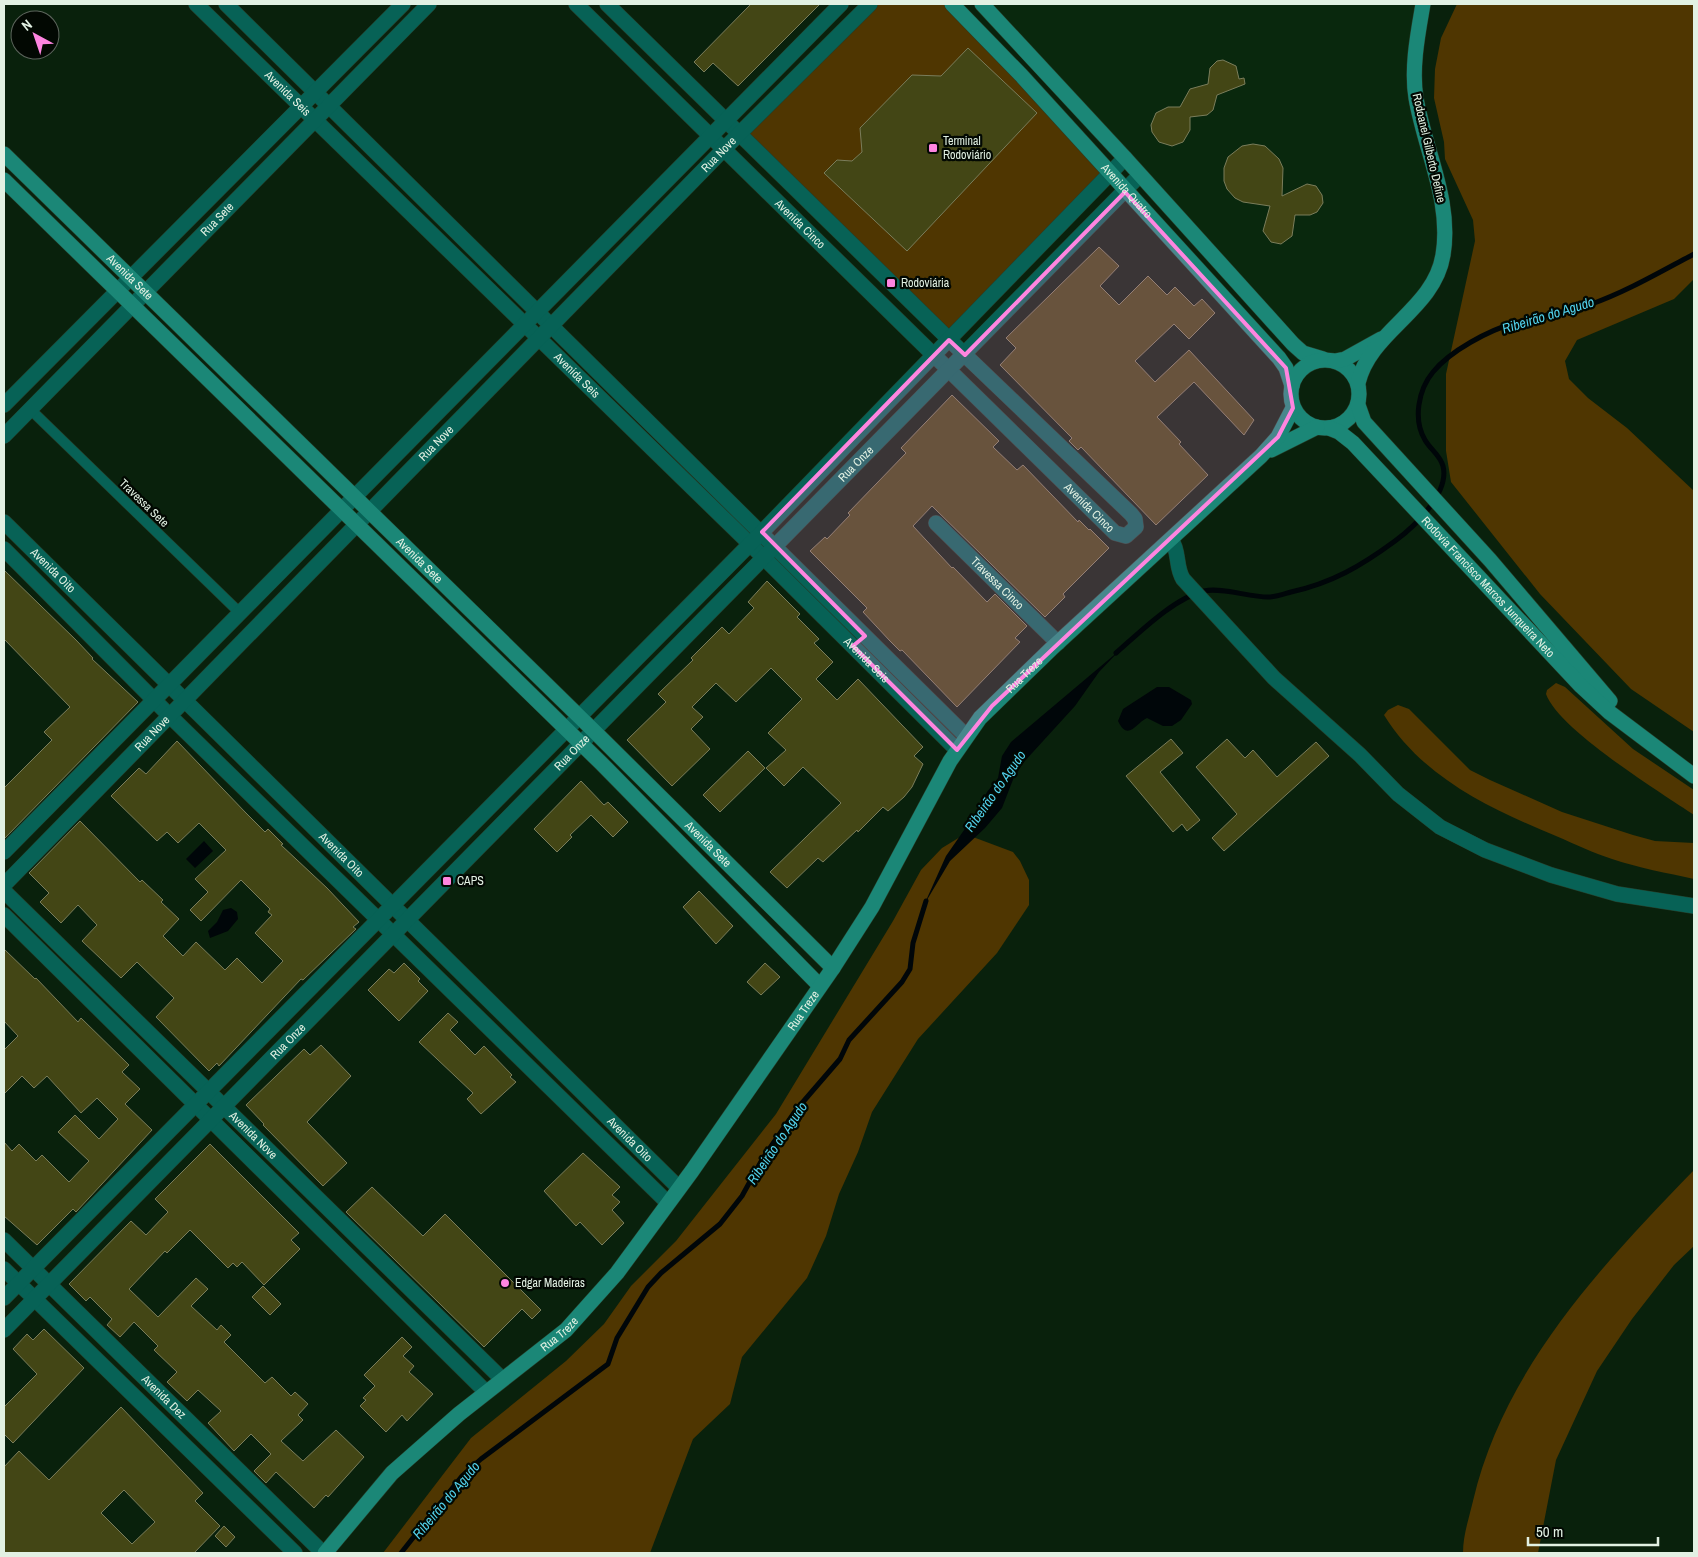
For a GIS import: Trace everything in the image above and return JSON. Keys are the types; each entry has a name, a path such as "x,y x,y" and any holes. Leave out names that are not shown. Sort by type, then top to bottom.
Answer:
{"street":[{"name":"Avenida Seis","path":"196,4 638,434 957,750"},
{"name":"Avenida Seis","path":"226,4 538,310 966,736"},
{"name":"Rua Sete","path":"4,436 430,4"},
{"name":"Avenida Cinco","path":"581,5 723,150 1115,533 1126,536 1132,532 1136,527 1135,519 1131,514 949,340 607,4"},
{"name":"Rua Nove","path":"4,852 842,4"},
{"name":"Rua Nove","path":"4,885 723,150 870,4"},
{"name":"Avenida Quatro","path":"952,4 1021,76 1278,358 1286,368 1292,386"},
{"name":"Avenida Quatro","path":"982,4 1125,158 1293,344 1303,353 1329,360"},
{"name":"Rodoanel Gilberto Define","path":"1358,383 1368,360 1388,334 1420,303 1432,286 1440,270 1444,254 1443,205 1416,97 1416,61 1423,4"},
{"name":"Rua Sete","path":"4,405 398,9"},
{"path":"398,9 406,27"},
{"name":"Avenida Sete","path":"4,154 594,731 833,968"},
{"name":"Rua Onze","path":"4,1298 762,532 1125,158"},
{"name":"Rua Onze","path":"4,1330 1140,175"},
{"path":"387,190 401,176"},
{"name":"Avenida Sete","path":"4,180 356,526 582,744 820,986"},
{"path":"224,183 238,197"},
{"path":"446,248 460,234"},
{"path":"1178,250 1193,234"},
{"path":"1201,274 1217,260"},
{"name":"Rodoanel Gilberto Define","path":"1329,360 1345,358 1388,334"},
{"path":"1329,360 1352,372 1358,383 1358,404 1348,419 1323,428 1308,424 1294,408 1291,399 1292,386 1301,369 1311,362 1329,360"},
{"name":"Rodovia Francisco Marcos Junqueira Neto","path":"1358,404 1364,422 1453,519 1622,715 1650,744"},
{"name":"Rua Treze","path":"324,1553 392,1473 422,1445 486,1392 566,1330 617,1273 833,968 872,907 966,736 992,706 1058,643 1261,456 1278,436 1294,408"},
{"path":"436,416 449,431"},
{"path":"638,434 650,422"},
{"name":"Rodovia Francisco Marcos Junqueira Neto","path":"1323,428 1346,437 1581,686 1609,712 1694,776"},
{"name":"Rua Treze","path":"1261,456 1284,442 1323,428"},
{"name":"Avenida Oito","path":"4,522 679,1188"},
{"name":"Travessa Cinco","path":"936,523 1058,643"},
{"path":"1171,540 1177,550 1178,566 1183,579 1274,678 1360,755 1398,794 1440,827 1485,850 1551,875 1617,894 1694,906"},
{"name":"Avenida Oito","path":"4,549 169,715 668,1203"},
{"path":"853,646 865,636"},
{"path":"881,675 893,663"},
{"name":"Avenida Nove","path":"4,890 502,1379"},
{"name":"Avenida Nove","path":"4,915 486,1392"},
{"name":"Avenida Dez","path":"4,1240 324,1553"},
{"name":"Avenida Dez","path":"4,1269 295,1553"}],"lane":[{"name":"Travessa Sete","path":"30,410 240,614"}],"highlighted area":[{"path":"1125,192 1286,368 1293,408 1278,437 992,706 957,750 853,646 865,636 762,532 949,340 965,355"}],"shaded area":[{"path":"870,4 952,4 1109,174 949,340 739,134"},
{"path":"983,4 1417,4 1414,61 1438,206 1438,268 1388,332 1333,358 1306,349"},
{"path":"1457,4 1694,4 1694,279 1674,299 1577,340 1565,361 1569,379 1588,398 1627,428 1694,491 1694,732 1631,689 1540,594 1451,482 1446,451 1446,374 1475,241 1473,220 1445,159 1444,142 1434,98 1435,69 1441,38"},
{"path":"1556,683 1565,687 1633,749 1694,790 1694,815 1612,759 1570,725 1555,709 1546,694 1547,690"},
{"path":"1398,705 1409,709 1470,770 1490,780 1562,812 1633,835 1655,841 1694,843 1694,879 1632,865 1598,854 1507,815 1460,789 1418,757 1400,737 1384,715 1388,710"},
{"path":"965,834 1013,852 1020,861 1029,880 1029,905 997,953 918,1039 872,1112 858,1152 839,1194 826,1236 807,1278 742,1357 730,1404 693,1439 650,1553 383,1553 471,1438 566,1361 604,1324 631,1286 676,1241 776,1114 893,921 921,870 942,848"},
{"path":"1694,1170 1694,1246 1674,1265 1632,1319 1597,1371 1556,1460 1538,1553 1463,1553 1468,1520 1488,1452 1508,1407 1532,1363 1592,1281"}],"water":[{"path":"1120,650 1099,672 1075,706 1023,763 1014,777 1002,808 985,828 950,861 924,905 946,856 998,778 1002,756 1011,742"},
{"path":"1157,687 1169,687 1191,700 1192,704 1181,720 1172,726 1163,726 1147,718 1129,731 1125,730 1118,721 1123,709"},
{"path":"204,841 213,851 195,868 186,859"},
{"path":"231,908 237,912 238,919 228,931 210,938 208,931 217,922 223,910"}],"building":[{"path":"751,4 820,4 738,86 713,63 704,72 694,62"},
{"name":"Terminal Rodoviário","path":"968,48 1037,113 907,251 824,173 837,160 852,161 862,152 860,128 912,75 941,76"},
{"path":"1223,60 1236,66 1239,79 1244,78 1245,84 1217,95 1213,110 1207,115 1190,117 1190,130 1183,142 1172,146 1159,142 1152,132 1151,125 1156,113 1168,107 1180,107 1190,89 1208,84 1210,68 1217,61"},
{"path":"1253,144 1265,146 1279,159 1283,168 1282,196 1307,184 1316,186 1322,195 1323,203 1317,212 1310,215 1295,215 1292,236 1281,244 1271,242 1263,231 1270,206 1243,202 1235,198 1227,189 1224,181 1224,168 1228,157 1242,146"},
{"path":"1099,247 1119,266 1100,286 1119,305 1148,276 1167,295 1175,287 1194,306 1202,299 1215,313 1189,339 1174,324 1135,361 1155,382 1189,350 1254,420 1244,435 1194,382 1157,417 1181,442 1179,444 1208,475 1156,525 1081,447 1078,450 1069,441 1072,438 1000,365 1016,348 1006,338"},
{"path":"952,395 999,441 993,447 1017,470 1023,465 1078,522 1079,520 1090,529 1109,548 1063,594 1065,597 1045,617 932,506 913,526 987,602 995,594 1027,626 1015,638 1020,642 957,707 902,650 900,651 890,641 863,612 867,608 810,551 825,537 827,539 850,515 848,513 906,453 901,448"},
{"path":"4,570 76,640 92,659 138,702 4,839 4,788 52,740 44,732 70,707 4,639"},
{"path":"767,581 800,614 797,617 819,639 814,643 833,662 816,679 837,700 858,679 923,747 914,756 923,764 912,787 904,797 888,811 883,807 858,832 857,830 823,862 818,858 787,888 770,872 841,803 803,767 784,786 766,768 786,750 768,733 802,699 771,668 736,702 716,683 692,707 703,717 691,729 710,749 672,786 627,740 666,702 658,694 693,660 691,658 722,627 729,634 754,608 748,602"},
{"path":"1171,739 1183,753 1160,772 1200,820 1187,831 1182,824 1173,832 1126,776"},
{"path":"1227,739 1245,758 1253,750 1277,777 1316,742 1329,756 1224,851 1212,838 1237,814 1196,767"},
{"path":"177,741 265,832 268,829 283,844 281,845 327,888 359,922 353,927 356,929 303,980 301,979 219,1066 217,1063 209,1071 156,1017 174,998 137,962 121,978 82,941 97,925 78,905 61,923 40,902 49,893 29,873 80,821 140,882 142,880 163,900 161,902 179,919 163,936 183,956 196,942 225,970 237,958 262,983 283,961 255,933 272,915 268,912 270,909 241,880 201,921 190,910 208,892 195,879 226,850 199,823 178,843 167,832 157,841 111,796 139,768 146,774"},
{"path":"748,751 765,768 720,812 703,795"},
{"path":"581,781 604,805 608,802 628,822 613,837 591,815 570,835 572,837 557,852 534,829"},
{"path":"699,891 733,926 716,944 683,907"},
{"path":"4,949 36,978 78,1022 81,1018 129,1065 122,1072 140,1089 125,1104 152,1130 76,1212 73,1209 37,1245 4,1216 4,1142 12,1151 19,1144 36,1161 42,1155 69,1182 89,1161 58,1132 75,1115 99,1139 118,1119 97,1098 81,1113 47,1076 34,1088 22,1076 4,1094 4,1050 18,1036 4,1021"},
{"path":"404,963 420,979 418,981 428,991 399,1021 368,990 389,969 394,973"},
{"path":"765,963 780,977 761,995 747,982"},
{"path":"448,1013 458,1022 450,1030 475,1055 484,1046 512,1075 510,1077 516,1082 481,1114 467,1099 473,1093 419,1042"},
{"path":"321,1045 351,1076 307,1122 347,1163 323,1186 246,1105 304,1049 310,1055"},
{"path":"210,1144 299,1233 291,1240 300,1249 264,1285 242,1262 237,1267 233,1263 228,1268 190,1230 167,1253 165,1251 129,1289 158,1317 196,1278 208,1289 191,1306 217,1330 221,1325 231,1335 224,1342 265,1383 272,1377 291,1396 295,1392 308,1404 298,1415 303,1420 281,1441 303,1461 336,1430 364,1457 328,1497 326,1495 314,1508 276,1472 266,1483 254,1471 271,1454 251,1434 234,1451 208,1423 221,1411 198,1390 187,1401 167,1382 177,1372 154,1350 158,1346 134,1322 120,1337 107,1325 112,1319 90,1297 86,1301 69,1284 131,1221 146,1235 168,1212 155,1199"},
{"path":"583,1153 620,1187 612,1195 620,1202 612,1210 624,1223 602,1245 580,1222 576,1226 544,1191"},
{"path":"372,1187 423,1236 445,1214 541,1310 532,1319 522,1309 484,1347 346,1212"},
{"path":"263,1286 281,1304 270,1315 252,1297"},
{"path":"44,1329 84,1368 13,1443 4,1434 4,1407 37,1374 13,1349 27,1334 33,1340"},
{"path":"402,1337 412,1347 403,1356 414,1366 409,1372 433,1394 407,1421 402,1415 386,1432 360,1406 366,1400 363,1398 375,1386 364,1375"},
{"path":"121,1407 203,1493 195,1501 220,1526 194,1553 4,1553 4,1467 19,1451 49,1480","holes":["124,1490 155,1522 132,1544 101,1513"]},
{"path":"224,1526 235,1537 226,1547 215,1536"}],"waterway":[{"name":"Ribeirão do Agudo","path":"1116,653 1157,617 1193,595 1211,590 1260,597 1277,596 1320,584 1358,566 1382,550 1403,535 1420,518 1436,498 1441,487 1444,476 1443,466 1421,432 1418,414 1424,387 1440,364 1471,342 1505,326 1580,308 1603,300 1694,254"},
{"name":"Ribeirão do Agudo","path":"401,1553 462,1476 481,1459 608,1364 617,1338 648,1287 661,1273 720,1224 742,1196 763,1158 796,1110 840,1059 849,1040 902,982 910,969 913,943 926,901"}],"place":[{"name":"Terminal Rodoviário","path":"933,148"},
{"name":"Rodoviária","path":"891,283"},
{"name":"CAPS","path":"447,881"},
{"name":"Edgar Madeiras","path":"505,1283"}]}
